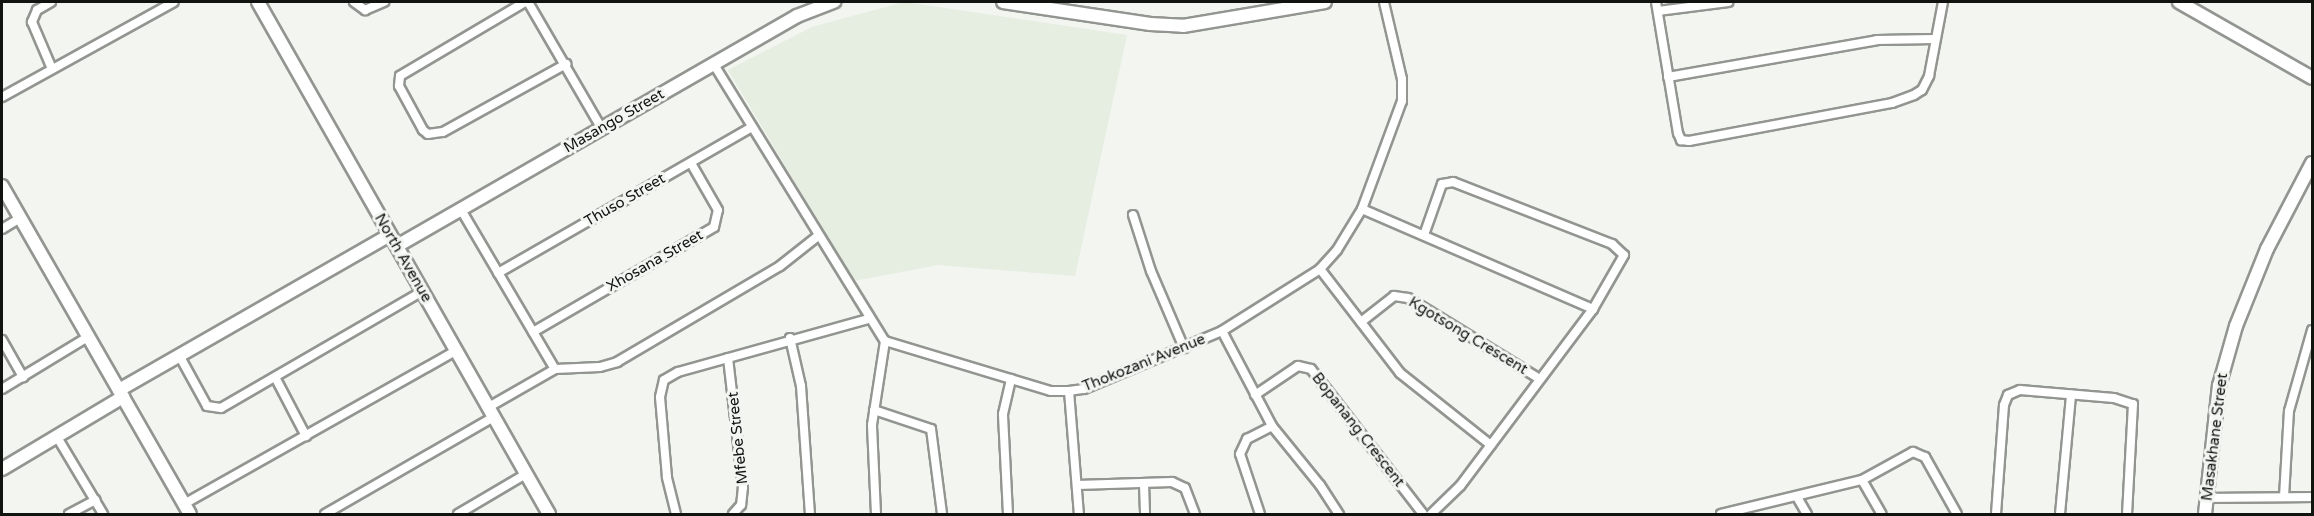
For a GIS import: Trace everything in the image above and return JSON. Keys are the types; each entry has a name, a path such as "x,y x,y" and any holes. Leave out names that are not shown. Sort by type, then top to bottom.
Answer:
{"street":[{"path":"51,2 37,10 32,22 52,69"},
{"path":"2,97 174,2"},
{"name":"North Avenue","path":"258,2 423,291 489,413 549,514"},
{"path":"354,2 365,10 384,2"},
{"path":"566,64 443,132 428,134 423,130 399,86 400,76 527,2 566,64 602,129"},
{"name":"Masango Street","path":"397,246 797,16 834,2"},
{"path":"1003,2 1150,24 1183,26 1325,2"},
{"name":"Thokozani Avenue","path":"885,341 1011,380 1069,391 1184,348 1222,331 1320,269 1337,250 1362,209 1402,101 1402,79 1384,2"},
{"path":"1728,2 1657,6 1681,140 1689,141 1906,99 1925,86 1943,2"},
{"path":"2179,2 2313,78"},
{"path":"1668,77 1877,40 1935,39"},
{"path":"713,63 868,319 885,341 874,410 876,514"},
{"name":"Thuso Street","path":"498,273 752,127"},
{"name":"Xhosana Street","path":"533,332 714,227 718,210 691,163"},
{"name":"Masakhane Street","path":"2205,514 2219,386 2236,326 2249,288 2309,177 2313,163"},
{"path":"1424,235 1442,184 1453,182 1612,244 1623,252 1624,259 1593,309 1538,378"},
{"path":"2,186 187,509 306,436 456,351"},
{"path":"460,208 555,369"},
{"path":"1362,209 1593,309"},
{"path":"1133,215 1151,271 1184,348"},
{"path":"2,229 20,218"},
{"path":"2,469 57,437 179,355 390,235"},
{"path":"325,514 489,413 555,369 600,367 617,362 780,266 818,236"},
{"path":"1320,269 1400,373 1491,445"},
{"path":"179,355 210,408 221,408 423,291"},
{"name":"Kgotsong Crescent","path":"1360,322 1388,299 1408,298 1538,378 1491,445 1447,501 1431,514"},
{"path":"676,514 667,477 661,388 670,375 790,338 868,319"},
{"path":"2284,497 2289,411 2313,330"},
{"path":"1222,331 1272,426 1320,484 1339,514"},
{"path":"2,389 88,337"},
{"path":"790,338 801,386 810,514"},
{"path":"2,340 22,377"},
{"name":"Mfebe Street","path":"728,358 743,487 741,505 733,514"},
{"name":"Bopanang Crescent","path":"1255,395 1298,366 1311,369 1423,514"},
{"path":"275,377 306,436"},
{"path":"1008,514 1002,414 1011,380"},
{"path":"1996,514 2006,397 2020,390 2125,400 2136,408 2127,514"},
{"path":"1069,391 1079,514"},
{"path":"2060,514 2071,395"},
{"path":"874,410 931,429 942,514"},
{"path":"1260,514 1240,454 1247,439 1272,426"},
{"path":"57,437 103,514"},
{"path":"1726,514 1862,480 1910,452 1925,457 1957,514"},
{"path":"459,514 526,474"},
{"path":"1862,480 1882,514"},
{"path":"1144,484 1145,514"},
{"path":"1077,485 1180,484 1190,495 1195,514"},
{"path":"1797,497 1807,514"},
{"path":"2207,498 2313,497"},
{"path":"69,514 95,500"}],"shaded area":[{"path":"904,2 1127,35 1075,276 938,265 854,281 728,70 812,27"}]}
